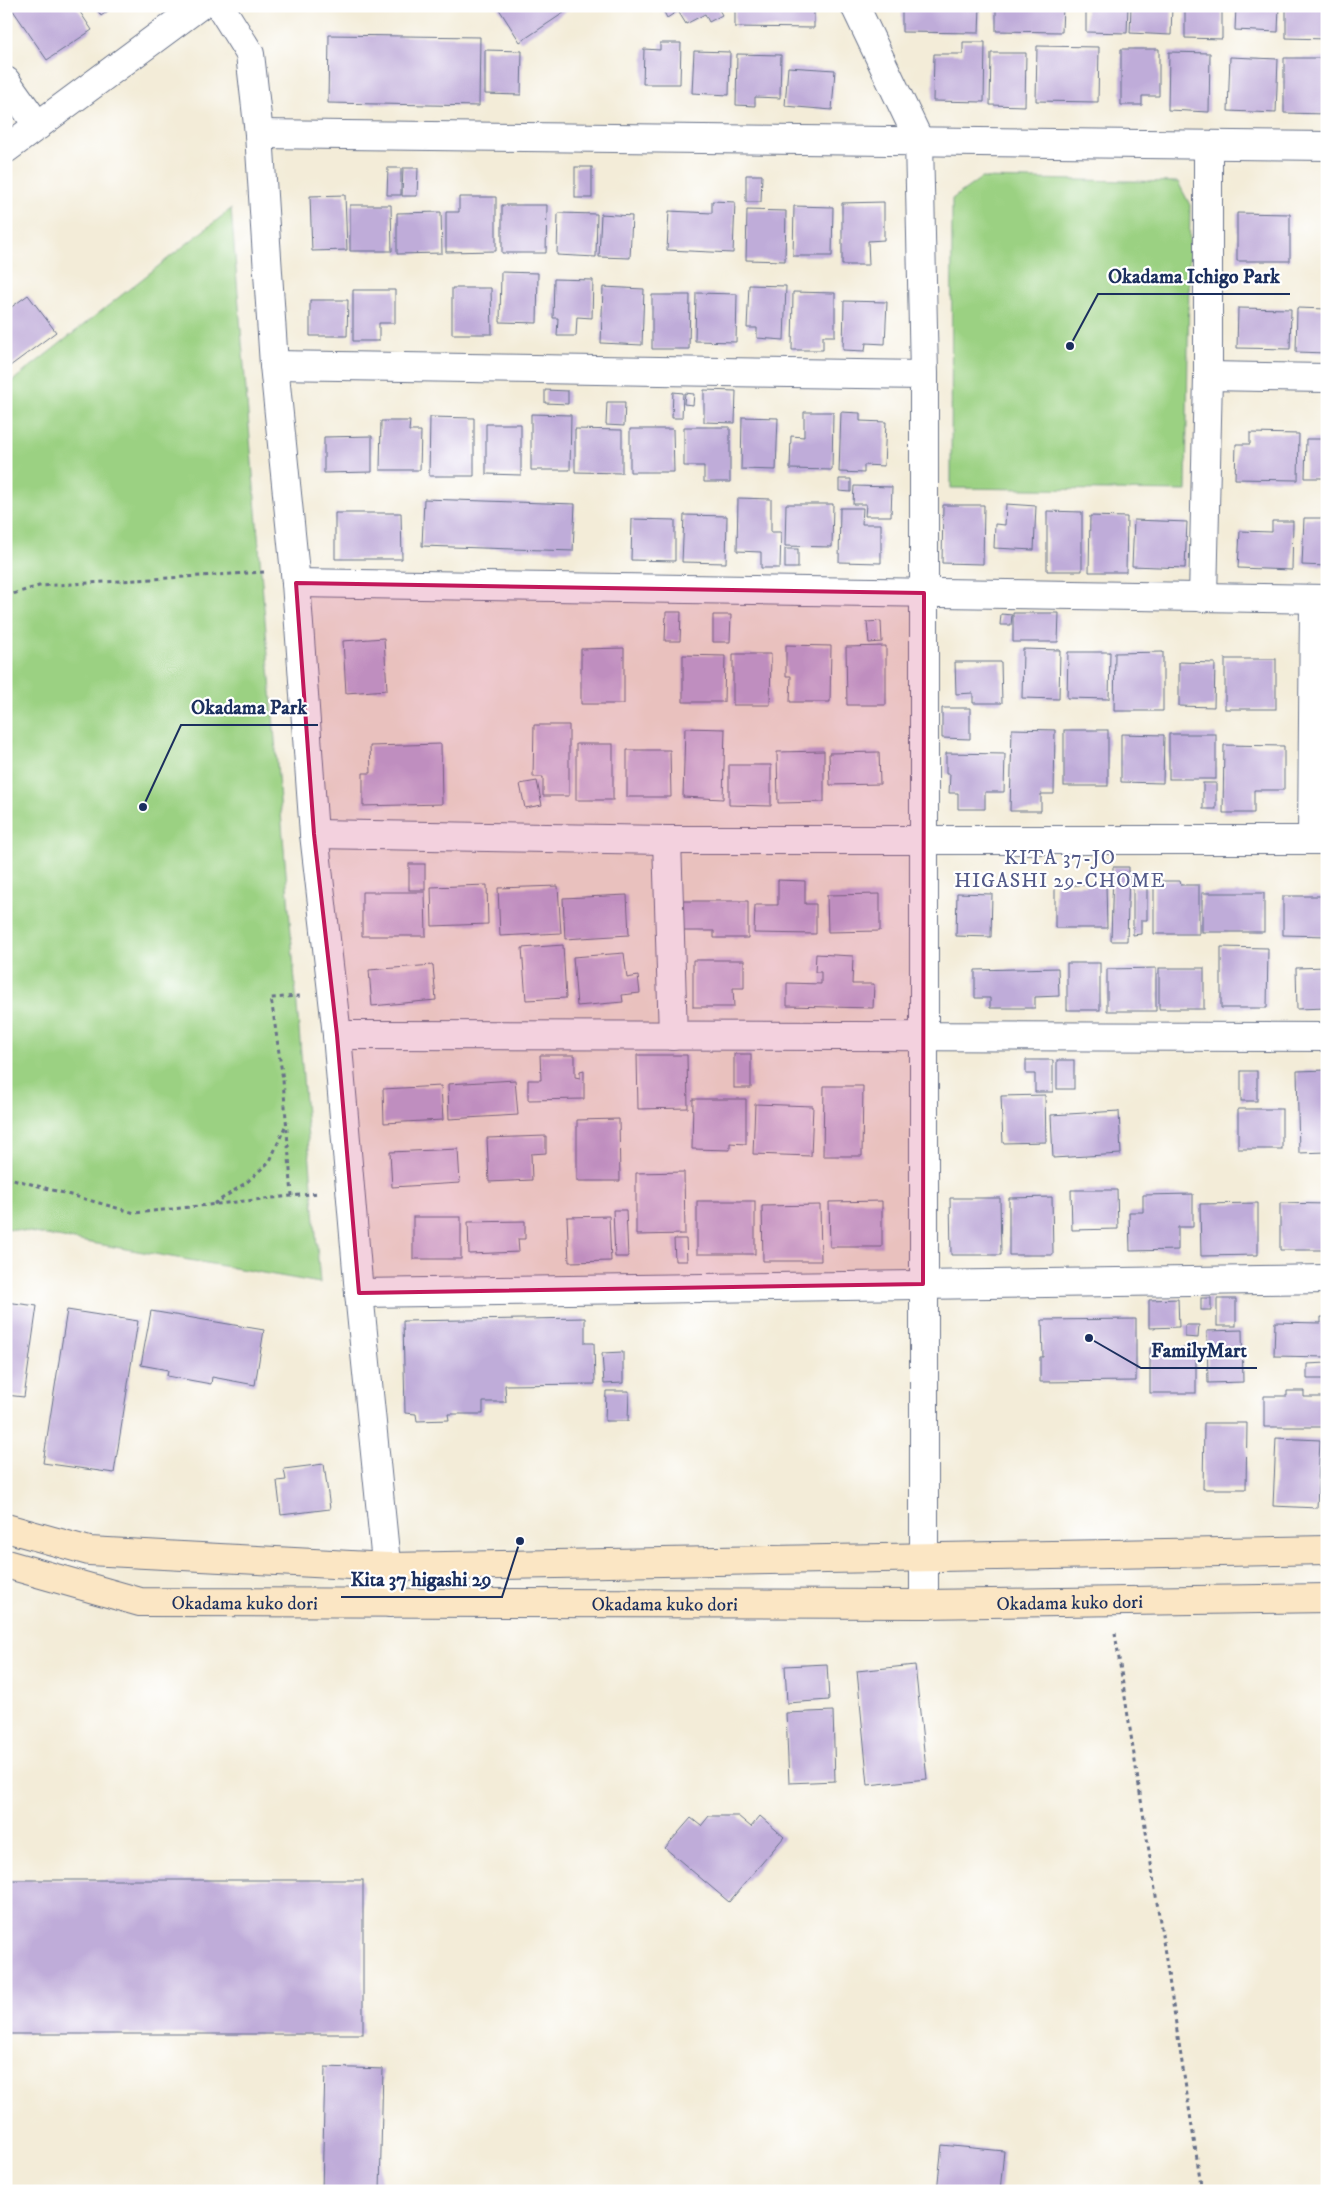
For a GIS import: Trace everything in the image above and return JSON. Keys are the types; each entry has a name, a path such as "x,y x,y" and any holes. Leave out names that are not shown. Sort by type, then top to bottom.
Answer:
{"main road":[{"name":"Okadama kuko dori","path":"6,1528 89,1551 388,1566 1327,1550"},
{"name":"Okadama kuko dori","path":"6,1564 140,1602 924,1604 1327,1598"}],"street":[{"path":"6,149 199,6"},
{"path":"220,6 250,54 259,134 274,366 296,584 314,834 337,1035 359,1293 388,1566 390,1603"},
{"path":"856,6 919,140 924,375 924,1604"},
{"path":"6,81 38,126"},
{"path":"259,134 1327,146"},
{"path":"1203,598 1208,376 1208,145"},
{"path":"274,366 924,375"},
{"path":"1208,376 1327,378"},
{"path":"296,584 1320,599 1319,840 667,840 314,834"},
{"path":"667,840 673,1036"},
{"path":"337,1035 1327,1037"},
{"path":"359,1293 1327,1279"}],"path":[{"path":"6,596 39,586 267,571"},
{"path":"292,1196 284,1080 271,998 303,996"},
{"path":"213,1205 247,1182 270,1161 287,1121"},
{"path":"6,1176 135,1214 320,1193"},
{"path":"1110,1602 1202,2191"}],"highlighted area":[{"path":"296,583 924,593 923,1284 359,1293 337,1035 314,834"}],"green space":[{"path":"981,178 1178,182 1190,205 1186,491 951,488 952,199"},
{"path":"231,209 320,1283 6,1228 6,386"}],"building":[{"path":"10,6 76,6 92,30 47,60"},
{"path":"95,6 110,6 112,8 101,16"},
{"path":"497,6 574,6 520,42"},
{"path":"661,6 717,6 722,15 709,22 705,14 686,24 678,11 667,18"},
{"path":"735,6 814,6 814,28 735,27"},
{"path":"902,6 980,6 979,33 902,32"},
{"path":"996,6 1063,6 1062,32 996,31"},
{"path":"1086,6 1128,6 1127,33 1086,32"},
{"path":"1131,6 1172,6 1171,35 1130,33"},
{"path":"1185,6 1222,6 1222,39 1185,38"},
{"path":"1236,6 1279,6 1278,32 1235,30"},
{"path":"1286,6 1327,6 1327,39 1286,38"},
{"path":"329,35 480,37 479,106 328,103"},
{"path":"963,42 985,42 984,102 933,101 934,54 963,54"},
{"path":"660,43 681,43 680,84 643,84 644,49 660,50"},
{"path":"1037,46 1099,47 1098,102 1036,101"},
{"path":"1121,49 1159,49 1159,96 1142,96 1142,105 1121,105"},
{"path":"485,50 522,51 521,95 485,94"},
{"path":"694,51 730,52 729,95 692,93"},
{"path":"1169,52 1210,53 1209,112 1168,110"},
{"path":"991,53 1026,53 1025,106 990,105"},
{"path":"737,54 781,55 780,98 755,97 755,106 736,105"},
{"path":"1230,57 1278,59 1276,113 1228,111"},
{"path":"1284,58 1327,58 1326,114 1284,113"},
{"path":"788,67 835,70 832,110 785,106"},
{"path":"575,167 592,167 592,198 575,198"},
{"path":"388,168 401,168 401,195 387,195"},
{"path":"403,168 418,168 417,196 402,196"},
{"path":"746,175 762,175 761,202 746,202"},
{"path":"345,195 347,250 312,251 310,196"},
{"path":"459,197 496,197 496,251 446,252 446,212 459,212"},
{"path":"712,201 735,202 733,253 667,250 669,211 712,213"},
{"path":"884,202 884,240 868,241 869,265 842,265 842,203"},
{"path":"350,205 391,205 392,251 350,251"},
{"path":"502,205 547,205 546,253 502,253"},
{"path":"794,206 833,207 832,256 793,256"},
{"path":"747,210 786,211 785,261 746,260"},
{"path":"441,212 442,253 397,254 397,213"},
{"path":"558,213 597,214 596,257 557,255"},
{"path":"1237,213 1290,214 1290,261 1237,261"},
{"path":"601,214 632,216 630,258 599,257"},
{"path":"501,272 538,273 537,323 500,322"},
{"path":"554,279 593,280 592,318 577,317 576,336 557,336 558,318 553,318"},
{"path":"749,285 786,286 784,340 757,338 757,328 747,328"},
{"path":"603,287 644,289 642,345 601,343"},
{"path":"452,288 491,288 492,334 452,334"},
{"path":"353,290 395,290 395,323 379,323 379,341 353,341"},
{"path":"793,292 835,293 835,336 823,336 823,350 792,350"},
{"path":"696,293 737,294 736,342 695,341"},
{"path":"28,295 56,332 6,369 6,311"},
{"path":"652,295 690,295 689,349 652,349"},
{"path":"310,300 348,300 347,336 310,336"},
{"path":"844,301 887,302 885,344 866,343 865,351 843,350"},
{"path":"1238,308 1291,309 1290,349 1237,348"},
{"path":"1297,308 1327,309 1327,353 1296,352"},
{"path":"545,390 568,391 568,404 545,403"},
{"path":"704,390 736,391 735,423 704,422"},
{"path":"673,392 683,393 682,418 672,418"},
{"path":"685,393 694,394 693,405 684,404"},
{"path":"607,402 625,402 624,426 606,425"},
{"path":"804,412 833,412 832,470 790,469 791,436 804,437"},
{"path":"841,412 860,413 860,421 886,422 884,466 864,465 864,473 839,472"},
{"path":"531,414 571,415 570,470 531,470"},
{"path":"430,417 474,418 474,476 429,476"},
{"path":"742,417 778,418 776,470 741,469"},
{"path":"381,421 410,421 409,431 421,431 420,470 380,470"},
{"path":"486,424 521,424 521,475 486,474"},
{"path":"684,427 730,427 730,482 704,482 704,466 684,466"},
{"path":"575,429 622,430 622,473 575,472"},
{"path":"630,429 673,429 674,472 630,472"},
{"path":"1250,433 1299,434 1298,480 1235,479 1236,444 1250,444"},
{"path":"372,436 372,472 324,473 324,437"},
{"path":"1306,439 1327,439 1327,478 1305,478"},
{"path":"839,479 851,479 851,492 839,491"},
{"path":"854,486 892,487 891,516 865,516 866,504 853,504"},
{"path":"738,498 771,499 771,532 781,532 780,568 761,568 761,552 737,551"},
{"path":"424,499 575,504 573,551 422,546"},
{"path":"786,504 833,504 832,547 785,546"},
{"path":"1006,504 1036,506 1034,550 994,548 995,524 1005,525"},
{"path":"943,505 984,505 983,564 942,563"},
{"path":"840,508 863,508 862,524 881,524 881,563 839,562"},
{"path":"1047,511 1082,512 1082,571 1047,571"},
{"path":"335,513 401,513 402,559 335,559"},
{"path":"684,515 727,516 726,563 682,562"},
{"path":"1090,516 1127,517 1126,572 1089,572"},
{"path":"1304,518 1327,518 1327,566 1302,565"},
{"path":"632,519 675,520 675,561 631,560"},
{"path":"1134,520 1187,522 1185,568 1132,566"},
{"path":"1272,521 1293,521 1292,570 1238,568 1240,531 1272,532"},
{"path":"785,549 798,549 798,568 785,568"},
{"path":"666,612 681,612 680,641 665,641"},
{"path":"1013,613 1059,613 1058,642 1013,642"},
{"path":"1001,614 1012,615 1011,625 1000,625"},
{"path":"713,615 731,615 730,642 713,642"},
{"path":"881,621 882,642 869,643 867,622"},
{"path":"384,638 387,690 346,693 343,641"},
{"path":"786,645 831,646 830,702 790,702 791,676 786,676"},
{"path":"886,646 886,705 847,705 846,647"},
{"path":"624,648 624,704 581,704 581,649"},
{"path":"1023,649 1060,650 1059,699 1022,698"},
{"path":"1068,652 1110,652 1109,699 1067,698"},
{"path":"1163,652 1163,711 1114,711 1115,653"},
{"path":"733,654 771,654 770,705 733,705"},
{"path":"683,655 725,656 724,702 683,702"},
{"path":"1225,659 1276,659 1276,709 1225,709"},
{"path":"955,662 1001,662 1002,703 973,703 973,693 956,694"},
{"path":"1179,662 1215,663 1214,707 1179,706"},
{"path":"942,708 970,708 970,739 942,738"},
{"path":"534,725 569,725 569,796 543,796 543,777 533,777"},
{"path":"685,728 725,729 723,799 683,797"},
{"path":"1012,729 1055,730 1054,794 1041,794 1041,811 1010,811"},
{"path":"1064,730 1108,730 1108,786 1064,786"},
{"path":"1121,734 1164,735 1163,783 1121,782"},
{"path":"1169,734 1216,734 1216,779 1169,779"},
{"path":"441,744 442,804 363,806 363,773 371,773 370,746"},
{"path":"576,744 613,744 613,800 576,800"},
{"path":"1224,745 1284,746 1284,790 1254,790 1254,813 1223,813"},
{"path":"627,750 670,750 671,797 627,797"},
{"path":"824,751 824,802 778,803 777,752"},
{"path":"879,752 880,784 830,785 829,753"},
{"path":"946,753 1005,754 1004,792 985,792 985,809 958,809 958,793 949,793 950,774 946,774"},
{"path":"729,765 771,765 771,806 729,805"},
{"path":"537,781 542,805 525,808 520,784"},
{"path":"1203,783 1216,783 1216,809 1203,809"},
{"path":"409,864 425,864 425,890 409,890"},
{"path":"1113,867 1129,867 1127,941 1111,941"},
{"path":"778,880 805,881 805,904 816,904 816,934 754,933 755,905 778,905"},
{"path":"1154,881 1180,881 1181,885 1199,885 1199,934 1154,934"},
{"path":"487,885 488,924 432,926 431,887"},
{"path":"1055,885 1106,885 1107,928 1055,928"},
{"path":"558,886 561,933 500,936 498,888"},
{"path":"1133,887 1147,887 1147,920 1141,920 1141,934 1133,935"},
{"path":"362,892 425,892 426,936 362,936"},
{"path":"957,893 992,894 991,937 956,936"},
{"path":"1202,893 1264,893 1264,932 1202,932"},
{"path":"880,894 880,931 828,932 827,895"},
{"path":"627,895 629,935 565,939 563,898"},
{"path":"1283,896 1327,896 1327,936 1283,935"},
{"path":"680,901 748,901 748,938 714,938 714,931 680,931"},
{"path":"563,945 566,998 526,1000 522,948"},
{"path":"1221,947 1268,948 1267,1008 1221,1008"},
{"path":"624,953 627,978 638,976 640,993 622,995 623,1002 577,1006 573,957"},
{"path":"816,954 853,956 852,984 874,984 873,1008 787,1006 787,983 821,984 821,972 815,972"},
{"path":"693,960 744,960 744,988 733,988 734,1007 693,1007"},
{"path":"1067,963 1100,963 1100,1010 1067,1010"},
{"path":"433,965 436,1000 372,1006 369,970"},
{"path":"1327,967 1327,1008 1297,1009 1296,968"},
{"path":"1058,968 1059,996 1035,997 1035,1008 990,1008 990,998 975,998 975,970"},
{"path":"1156,968 1156,1011 1107,1011 1107,969"},
{"path":"1159,968 1204,968 1204,1009 1159,1009"},
{"path":"734,1054 751,1054 751,1088 734,1088"},
{"path":"540,1055 575,1055 575,1077 580,1078 580,1071 584,1070 584,1099 528,1100 528,1080 541,1080"},
{"path":"637,1055 687,1055 688,1108 638,1109"},
{"path":"1026,1060 1053,1060 1053,1092 1035,1092 1035,1074 1026,1074"},
{"path":"1057,1060 1074,1060 1074,1089 1057,1089"},
{"path":"1327,1070 1327,1152 1299,1153 1297,1071"},
{"path":"1241,1071 1257,1071 1257,1101 1241,1101"},
{"path":"515,1080 518,1115 449,1119 448,1084"},
{"path":"441,1086 443,1120 384,1123 383,1089"},
{"path":"824,1086 863,1086 862,1156 823,1156"},
{"path":"1045,1095 1046,1142 1003,1143 1001,1096"},
{"path":"693,1099 746,1099 746,1144 730,1143 730,1150 692,1149"},
{"path":"755,1104 813,1106 811,1156 753,1154"},
{"path":"1238,1109 1282,1109 1282,1149 1238,1149"},
{"path":"1119,1111 1121,1154 1053,1158 1051,1115"},
{"path":"619,1119 620,1181 577,1181 577,1120"},
{"path":"546,1136 546,1153 531,1154 532,1180 489,1182 487,1138"},
{"path":"458,1149 460,1183 392,1187 390,1152"},
{"path":"684,1172 685,1234 636,1235 636,1173"},
{"path":"1071,1190 1117,1190 1118,1229 1072,1230"},
{"path":"1193,1194 1193,1227 1178,1227 1178,1250 1130,1251 1129,1212 1143,1212 1143,1195"},
{"path":"1052,1197 1053,1255 1009,1255 1009,1198"},
{"path":"950,1198 1000,1198 1001,1255 951,1255"},
{"path":"697,1201 755,1201 755,1254 697,1254"},
{"path":"882,1201 882,1247 830,1247 829,1202"},
{"path":"1258,1203 1258,1255 1201,1256 1200,1204"},
{"path":"1280,1203 1327,1204 1327,1250 1280,1250"},
{"path":"820,1205 821,1261 763,1261 762,1206"},
{"path":"613,1210 626,1210 628,1257 615,1257"},
{"path":"609,1216 611,1261 569,1262 567,1217"},
{"path":"413,1217 461,1217 461,1259 413,1259"},
{"path":"525,1221 525,1239 518,1239 519,1252 469,1254 468,1222"},
{"path":"674,1239 686,1239 687,1261 675,1261"},
{"path":"1201,1298 1211,1298 1211,1310 1201,1310"},
{"path":"1178,1299 1179,1327 1149,1328 1149,1300"},
{"path":"1217,1299 1236,1299 1236,1326 1217,1326"},
{"path":"6,1302 37,1306 24,1397 6,1395"},
{"path":"67,1310 138,1321 114,1473 43,1463"},
{"path":"151,1311 264,1330 255,1385 212,1377 211,1384 167,1376 168,1370 141,1365"},
{"path":"1321,1317 1327,1317 1327,1357 1274,1356 1275,1322 1321,1323"},
{"path":"585,1318 585,1343 594,1343 595,1384 505,1385 506,1402 483,1402 483,1414 448,1414 449,1420 417,1421 416,1414 405,1413 403,1321"},
{"path":"1136,1319 1136,1381 1040,1382 1040,1357 1043,1357 1042,1320"},
{"path":"1185,1325 1199,1325 1198,1338 1185,1337"},
{"path":"1242,1330 1243,1382 1208,1383 1207,1331"},
{"path":"1150,1348 1196,1348 1196,1393 1150,1393"},
{"path":"623,1352 623,1383 604,1384 602,1353"},
{"path":"1327,1363 1327,1379 1307,1379 1307,1364"},
{"path":"606,1391 629,1391 628,1421 605,1421"},
{"path":"1287,1391 1304,1391 1304,1397 1324,1397 1324,1427 1264,1427 1264,1396 1287,1396"},
{"path":"1204,1423 1247,1423 1246,1489 1203,1489"},
{"path":"1276,1438 1320,1440 1317,1508 1273,1506"},
{"path":"324,1464 330,1509 281,1515 277,1481 286,1480 284,1469"},
{"path":"827,1664 829,1700 787,1703 785,1666"},
{"path":"915,1665 927,1779 868,1785 857,1671"},
{"path":"833,1711 835,1781 789,1783 786,1713"},
{"path":"709,1816 738,1816 751,1827 760,1816 784,1837 729,1902 665,1848 691,1818 701,1826"},
{"path":"6,1880 363,1880 363,2034 6,2034"},
{"path":"325,2067 383,2069 380,2191 322,2191"},
{"path":"942,2145 1004,2151 1000,2191 937,2191"}],"place":[{"name":"Okadama Ichigo Park","path":"1070,346"},
{"name":"Okadama Park","path":"143,807"},
{"name":"FamilyMart","path":"1089,1338"},
{"name":"Kita 37 higashi 29","path":"520,1541"}],"district":[{"name":"KITA 37-JO HIGASHI 29-CHOME","path":"1060,868"}]}
